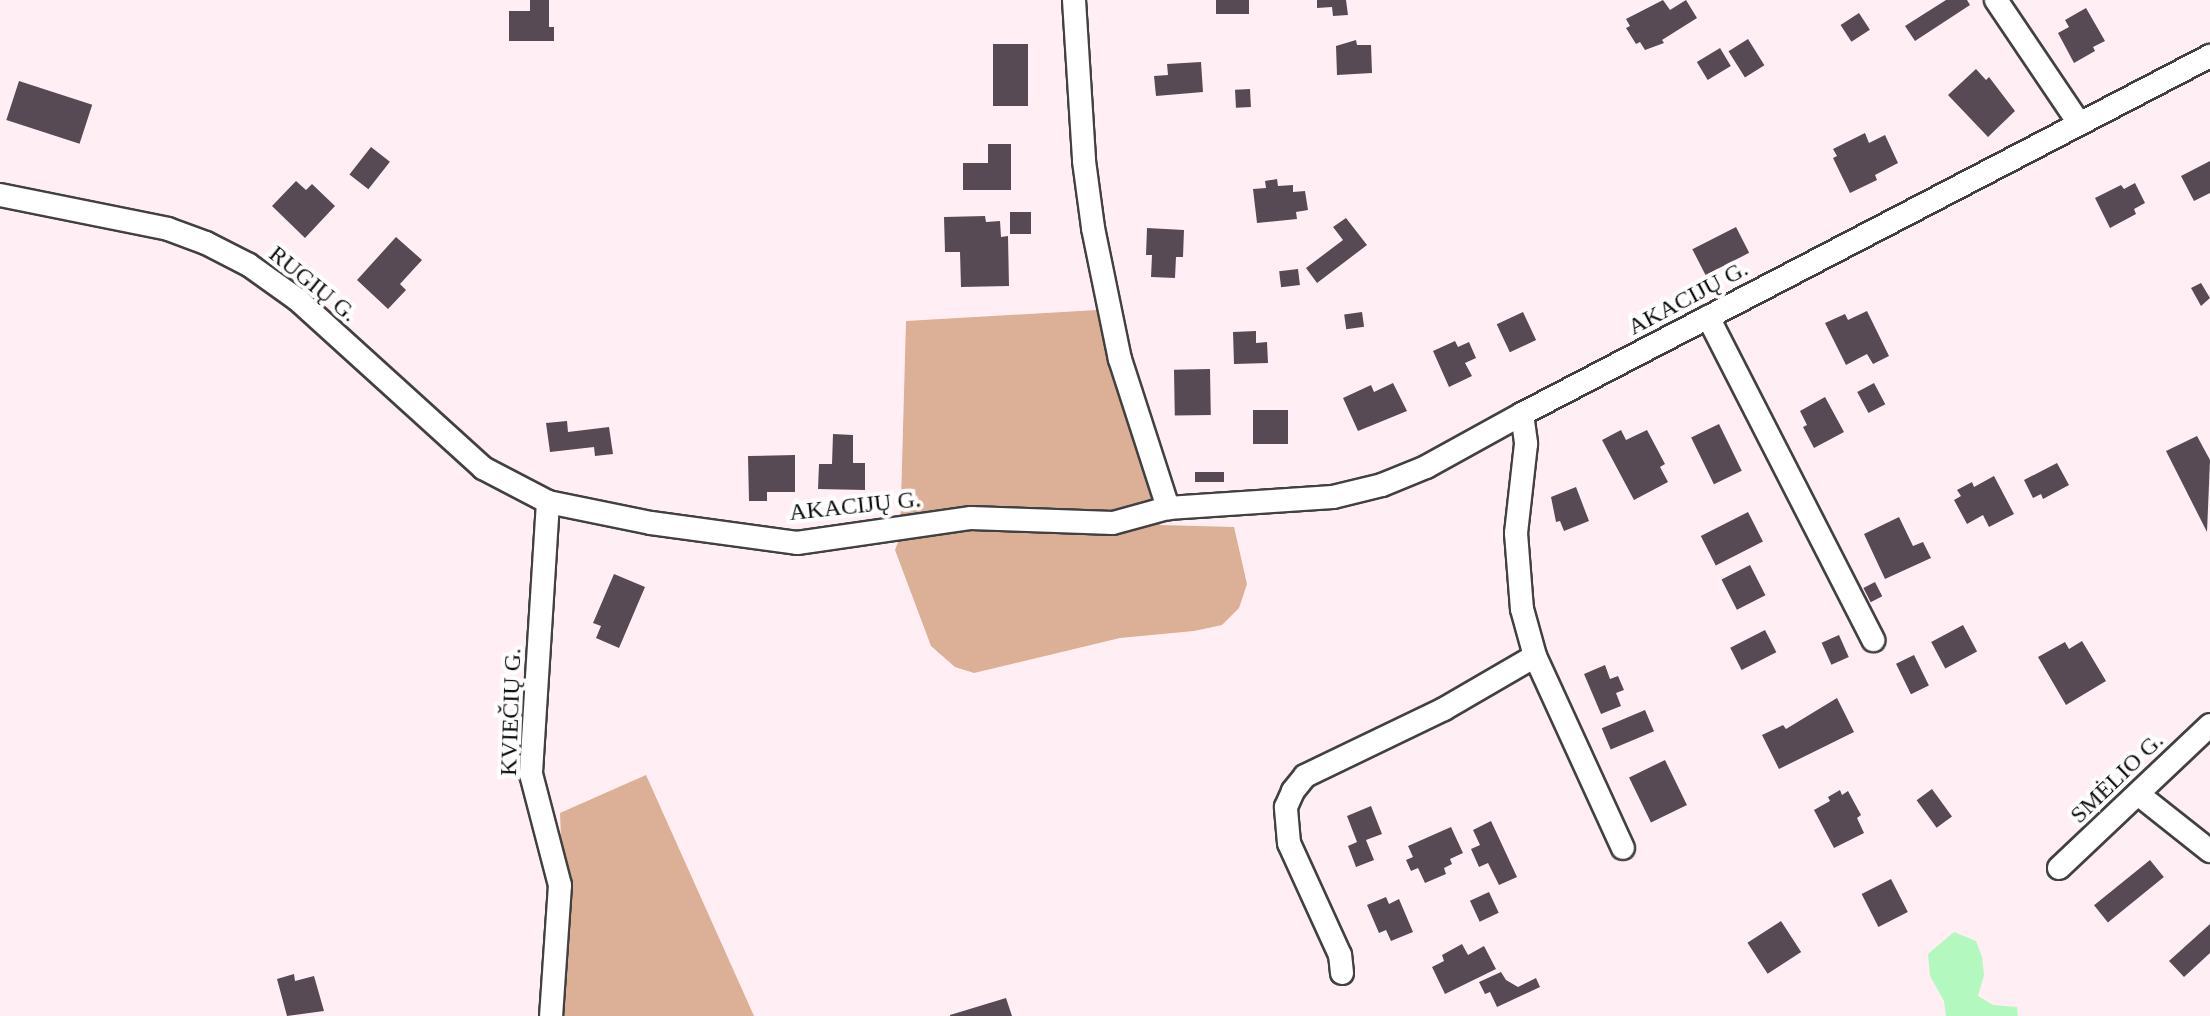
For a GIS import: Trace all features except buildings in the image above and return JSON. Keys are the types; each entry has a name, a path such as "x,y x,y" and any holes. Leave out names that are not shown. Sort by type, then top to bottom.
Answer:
{"street":[{"path":"1074,0 1084,161 1093,228 1120,359 1168,508"},
{"path":"1996,0 2079,123"},
{"name":"AKACIJŲ G.","path":"548,502 651,523 797,543 971,518 1113,523 1168,508 1333,497 1382,485 1426,467 2210,56"},
{"name":"RUGIŲ G.","path":"0,195 168,229 206,243 249,265 298,300 483,468 548,502"},
{"path":"1708,317 1873,640"},
{"path":"1522,414 1526,444 1516,533 1522,609 1535,656 1623,848"},
{"name":"KVIEČIŲ G.","path":"548,502 531,774 560,885 551,1016"},
{"path":"1342,973 1340,955 1289,843 1286,807 1293,791 1305,776 1444,709 1535,656"},
{"name":"SMĖLIO G.","path":"2059,868 2210,725"},
{"path":"2138,794 2210,851"}],"shaded area":[{"path":"1097,310 1160,525 1234,527 1247,584 1239,608 1222,625 1194,631 1120,638 974,673 955,667 931,646 895,550 900,537 906,321"},
{"path":"646,775 754,1016 562,1016 566,963 560,813"},
{"path":"1954,932 1976,941 1982,957 1984,975 1978,996 1993,1005 2017,1007 2018,1016 1946,1016 1944,1001 1930,976 1928,954"}]}
